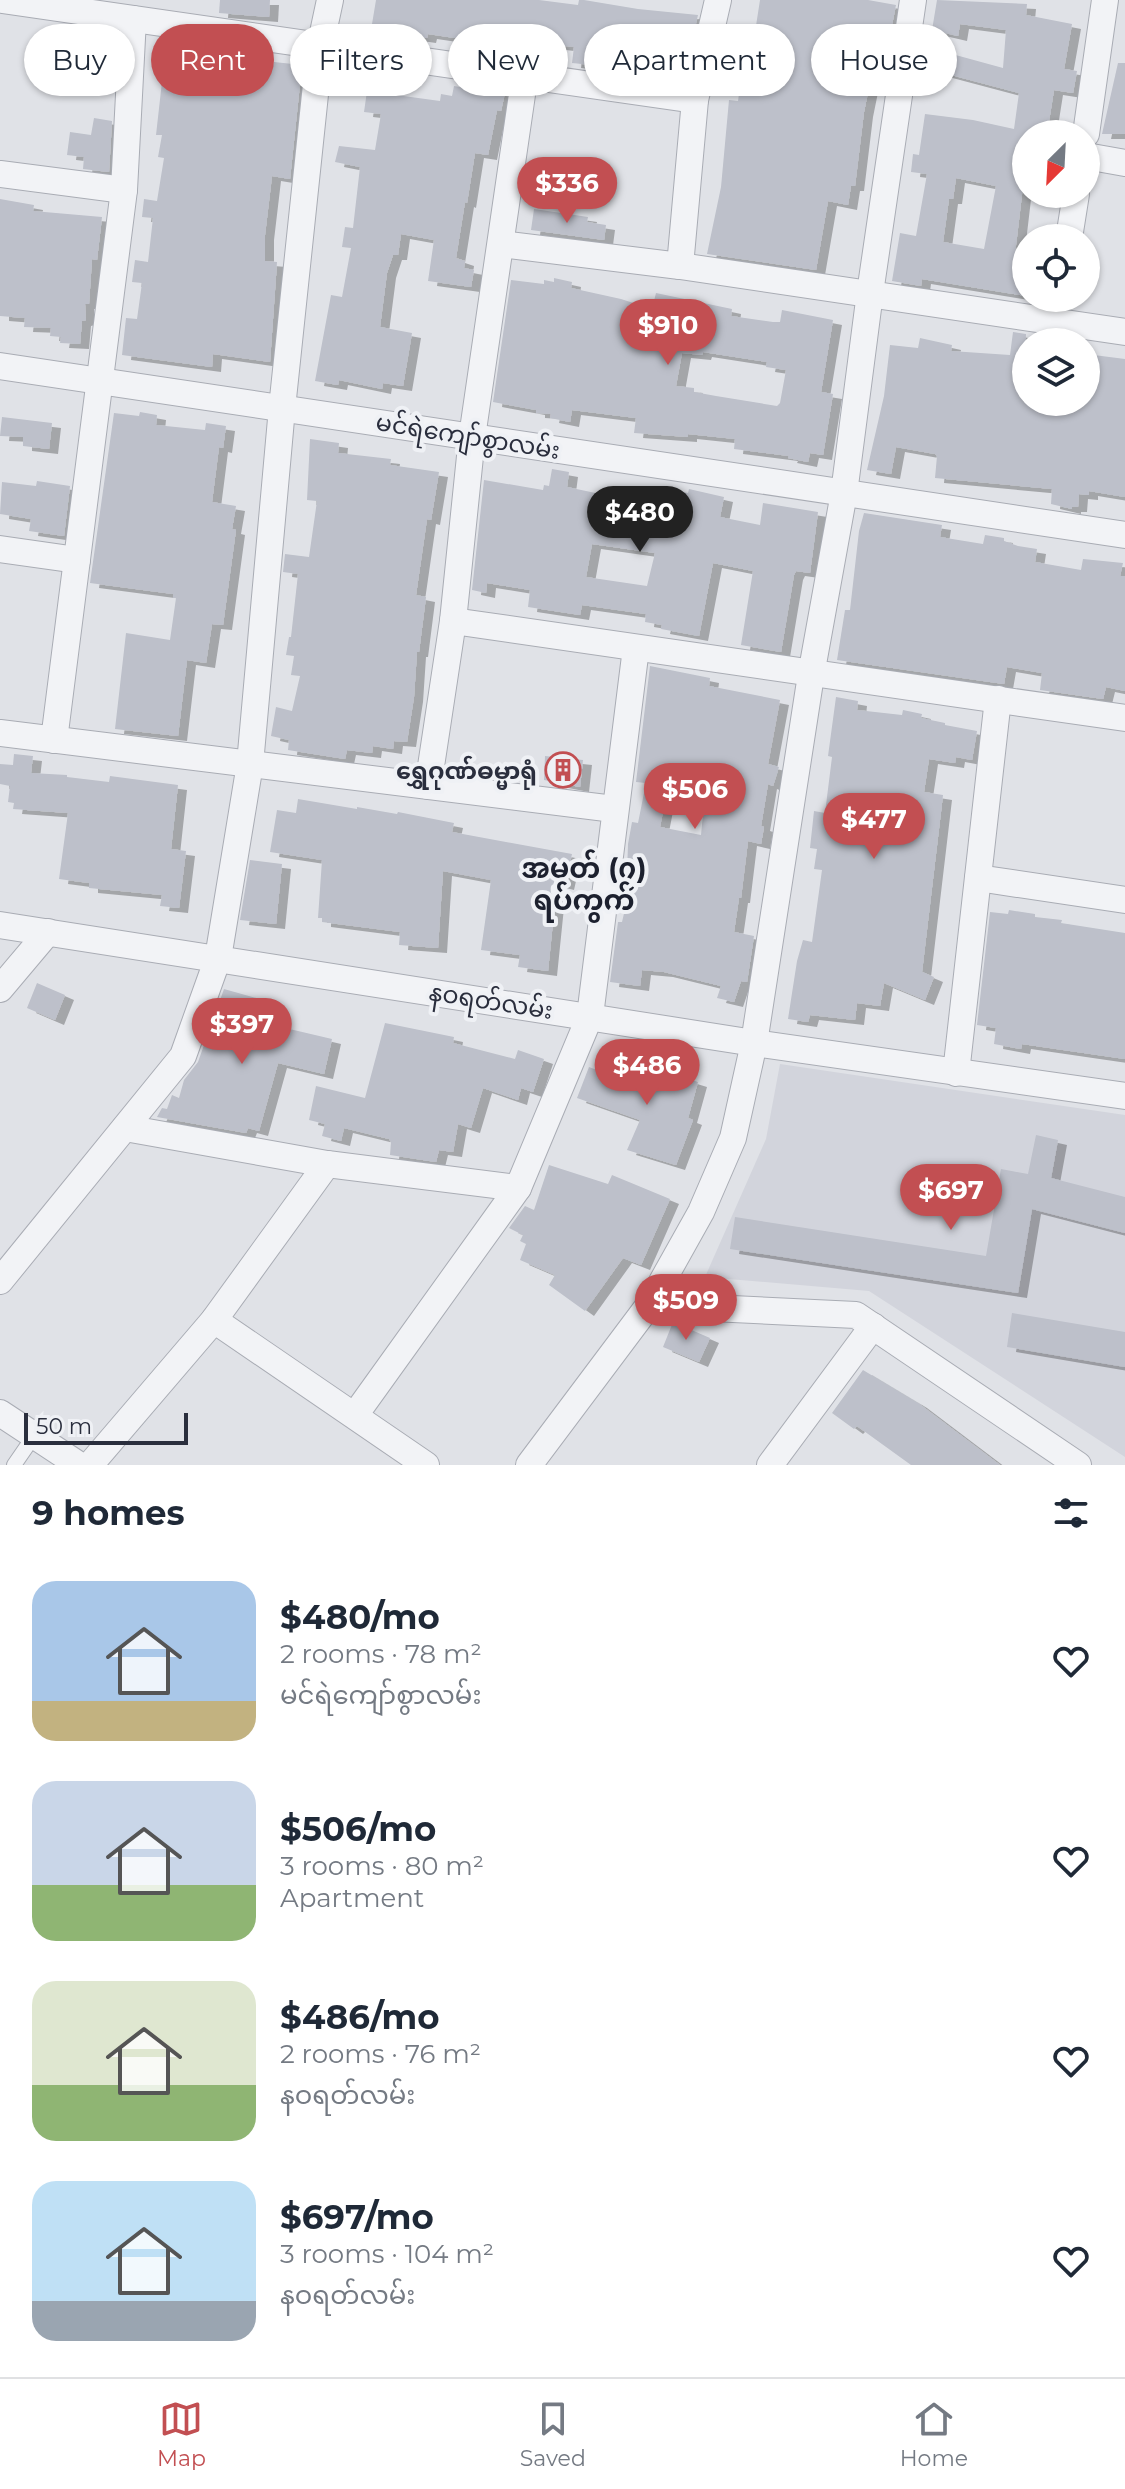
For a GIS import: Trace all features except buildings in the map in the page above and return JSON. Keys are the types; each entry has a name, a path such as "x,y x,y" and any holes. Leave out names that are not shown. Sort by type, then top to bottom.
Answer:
{"street":[{"path":"2,0 290,43"},
{"path":"325,24 330,0"},
{"path":"680,266 695,100 718,0"},
{"path":"529,1465 649,1305 701,1212 733,1138 754,1043 811,675 844,493 913,0"},
{"path":"1088,120 1105,0"},
{"path":"54,740 124,190 133,19"},
{"path":"568,81 695,100"},
{"path":"0,1281 183,1056 218,958 250,764 282,408 315,96"},
{"path":"428,786 453,621 472,437 522,96"},
{"path":"1100,159 1125,163"},
{"path":"0,174 124,190"},
{"path":"501,244 870,293 1012,306"},
{"path":"1064,312 1125,332"},
{"name":"မင်ရဲကျော်စွာလမ်း","path":"0,366 1125,535"},
{"path":"0,549 77,560"},
{"path":"453,621 1125,718"},
{"path":"355,1415 518,1188 590,1016 636,648"},
{"path":"956,1073 998,699"},
{"path":"0,733 614,809"},
{"path":"978,878 1125,900"},
{"name":"နဝရတ်လမ်း","path":"0,925 754,1043 1125,1096"},
{"path":"0,989 48,932"},
{"path":"125,1128 327,1164 518,1188"},
{"path":"90,1465 214,1320 327,1164"},
{"path":"649,1305 856,1315 1078,1465"},
{"path":"214,1320 426,1465"},
{"path":"770,1465 873,1326"},
{"path":"0,1413 79,1465"}],"lane":[{"path":"14,1465 34,1436"}],"shaded area":[{"path":"780,1064 1125,1115 1125,1457 869,1291 705,1277 766,1139"}],"place":[{"name":"ရွှေဂုဏ်ဓမ္မာရုံ","path":"563,770"}],"district":[{"name":"အမှတ် (၇) ရပ်ကွက်","path":"584,884"}]}
